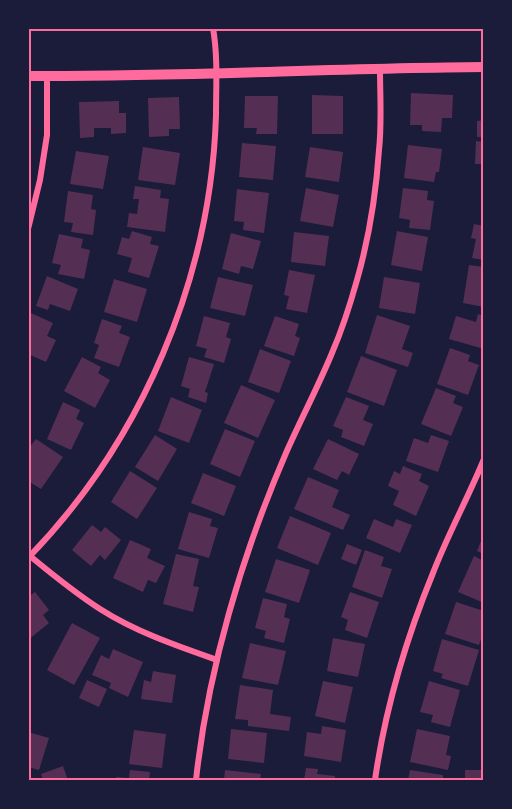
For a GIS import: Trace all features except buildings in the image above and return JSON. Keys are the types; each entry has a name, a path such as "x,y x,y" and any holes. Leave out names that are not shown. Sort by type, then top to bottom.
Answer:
{"street":[{"path":"213,28 217,73 215,137 210,184 187,289 171,334 125,430 79,499 29,557 69,588 125,623 168,643 217,660"},
{"path":"28,76 483,67"},
{"path":"196,780 217,660 242,570 286,452 332,354 357,280 368,237 380,148 380,68"},
{"path":"28,229 40,180 46,135 47,76"},
{"path":"375,780 391,699 410,635 433,573 483,459"}]}
